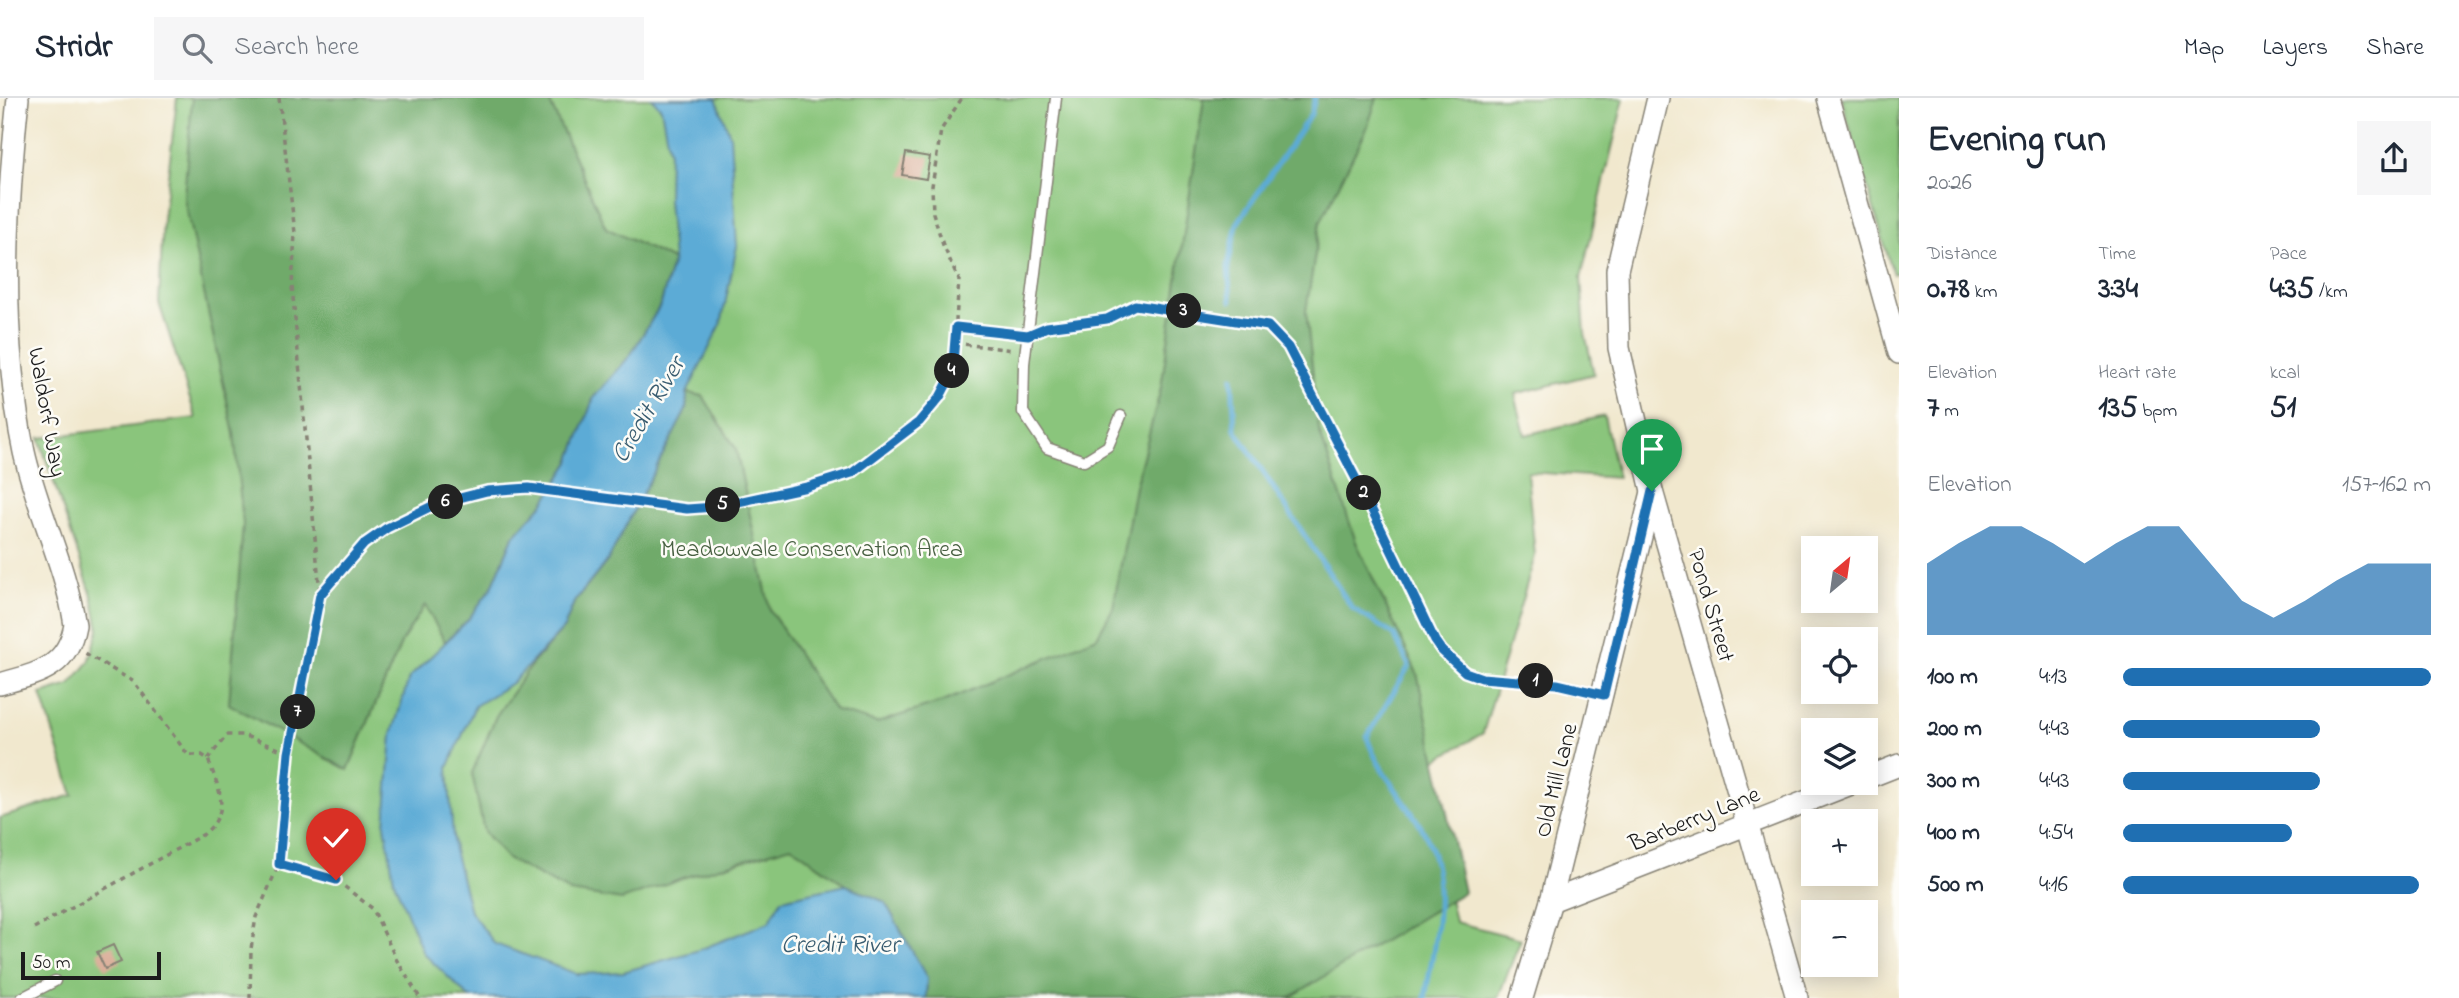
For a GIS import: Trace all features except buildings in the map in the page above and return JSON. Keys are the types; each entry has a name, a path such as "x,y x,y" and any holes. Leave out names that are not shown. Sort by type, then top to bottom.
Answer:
{"street":[{"name":"Waldorf Way","path":"18,98 4,189 7,329 23,452 73,612 75,625 71,646"},
{"name":"Pond Street","path":"1658,98 1617,270 1619,348 1652,491 1797,998"},
{"path":"1828,98 1899,353"},
{"name":"Old Mill Lane","path":"1522,998 1551,901 1604,695 1652,491"},
{"path":"0,684 39,673 58,662 71,646"},
{"path":"1878,773 1899,765"},
{"name":"Barberry Lane","path":"1551,901 1824,795"}],"lane":[{"path":"1056,98 1026,352 1023,412 1047,448 1084,461 1108,446 1121,416"},
{"path":"22,998 55,981"}],"path":[{"path":"250,998 251,949 256,917 279,864 289,753 320,595 292,286 295,233 279,98"},
{"path":"320,595 364,544 387,528 436,504 487,491 529,488 687,509 715,507 807,487 852,473 919,422 940,397 952,374 959,280 936,223 932,186 941,130 962,98"},
{"path":"956,327 1028,334 1107,319 1135,305 1268,326 1288,347 1442,651 1465,672 1482,678 1544,682 1604,695"},
{"path":"954,343 1026,352"},
{"path":"34,928 204,834 218,822 222,799 208,759 202,755 188,755 125,674 71,646"},
{"path":"208,759 227,735 243,735 289,753"},
{"path":"279,864 336,880 373,909 396,959 420,998"}],"green space":[{"name":"Meadowvale Conservation Area","path":"177,98 1624,98 1581,278 1585,333 1594,374 1515,394 1525,435 1604,416 1618,478 1527,472 1535,556 1483,733 1423,767 1455,922 1521,939 1498,998 0,998 0,818 73,795 41,694 70,685 89,662 99,629 92,596 39,438 196,418 159,303 163,219"},
{"path":"192,98 548,98 606,228 673,260 661,304 630,356 594,397 570,462 543,504 513,537 492,587 467,621 445,642 425,605 402,641 348,770 229,704 243,524 234,434 184,198"},
{"path":"1204,98 1377,98 1367,128 1320,223 1306,311 1319,430 1356,542 1417,673 1464,892 1289,998 926,998 927,978 885,902 846,885 791,846 682,878 622,900 570,892 507,859 484,832 472,773 496,716 532,664 564,628 574,603 608,560 686,410 687,393 703,396 736,449 770,610 835,711 877,723 945,701 1097,637 1113,608 1135,487 1161,388"},
{"path":"1841,98 1899,98 1899,272 1893,274"}],"water":[{"name":"Credit River","path":"651,98 716,98 730,135 737,246 721,324 687,393 686,410 608,560 574,602 564,628 512,683 475,706 448,768 454,850 470,911 495,944 577,974 623,972 699,950 769,922 782,899 846,885 885,902 927,978 926,998 470,998 423,953 394,881 385,825 392,734 409,678 467,621 492,587 513,537 543,504 570,462 594,397 630,356 661,304 673,260 668,199 669,151 661,108"}],"waterway":[{"path":"1231,301 1228,266 1237,224 1311,114 1315,98"},
{"path":"1232,378 1235,429 1352,608 1394,635 1409,666 1367,737 1378,763 1418,822 1433,853 1437,873 1438,915 1425,998"}],"route":[{"path":"336,880 279,864 284,832 289,753 320,595 364,544 387,528 436,504 487,491 529,488 687,509 715,507 807,487 852,473 919,422 940,397 952,374 956,327 1028,335 1028,332 1047,327 1107,319 1135,305 1249,320 1268,326 1288,347 1370,506 1435,641 1465,672 1482,678 1530,680 1604,695 1652,491"}]}
